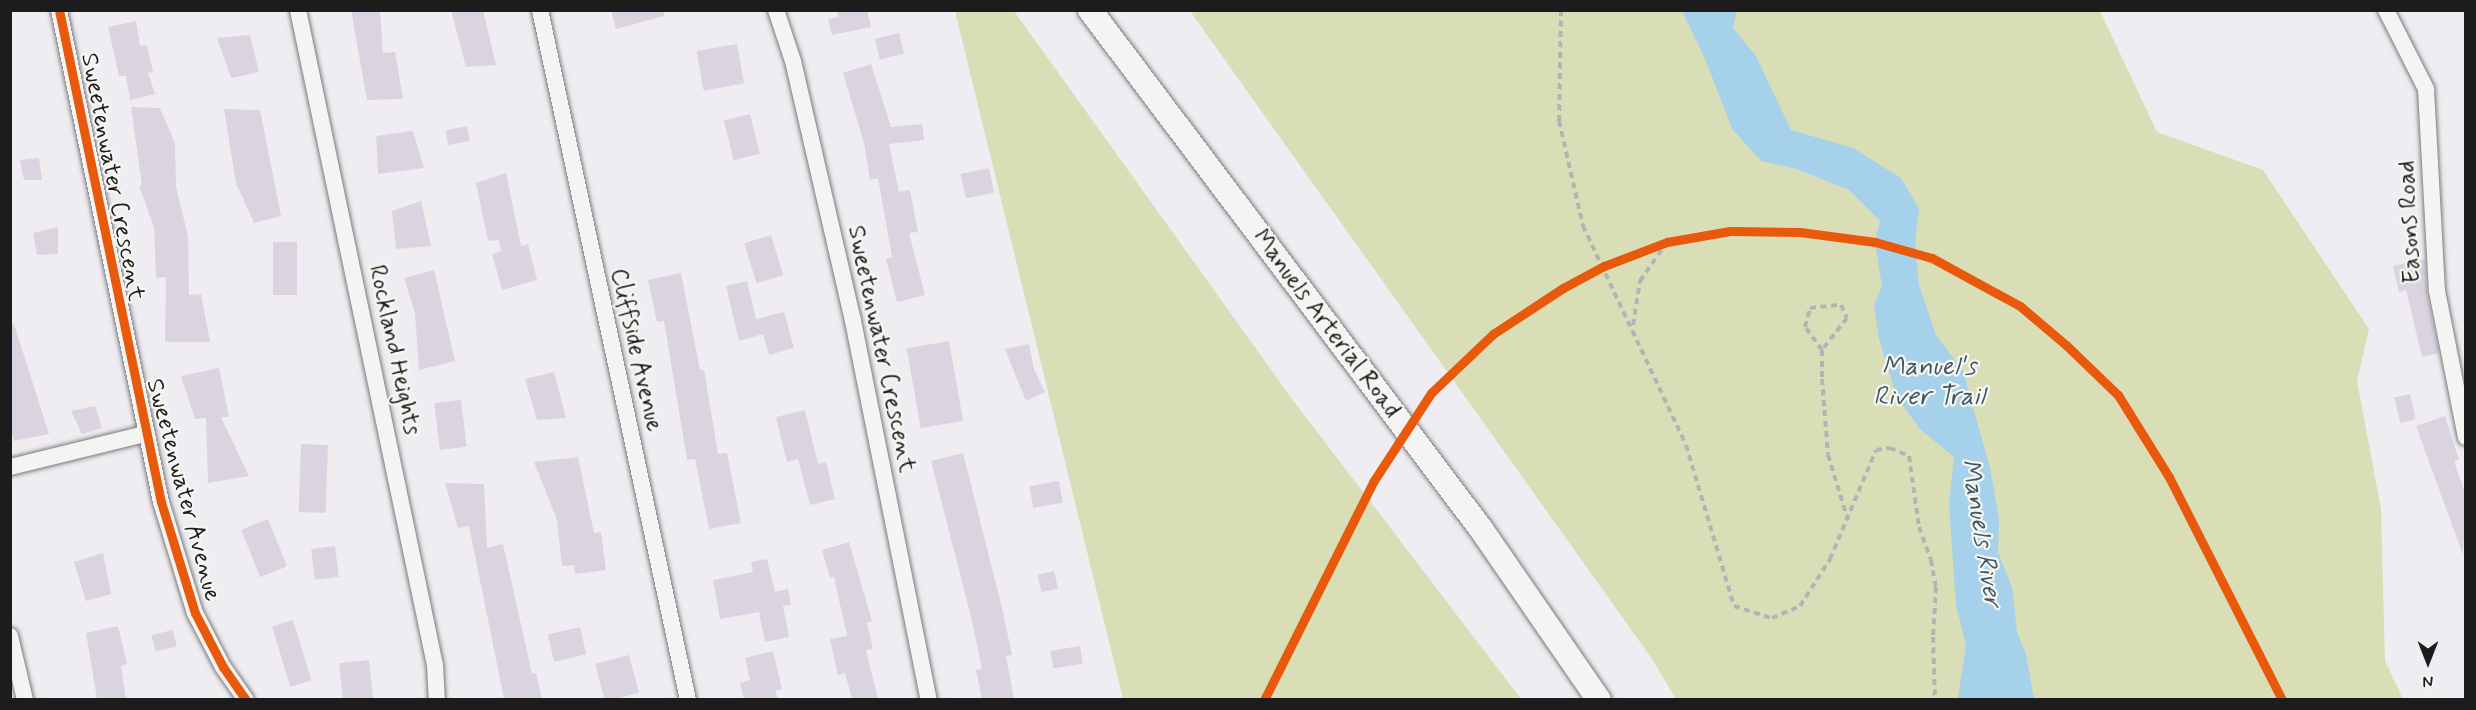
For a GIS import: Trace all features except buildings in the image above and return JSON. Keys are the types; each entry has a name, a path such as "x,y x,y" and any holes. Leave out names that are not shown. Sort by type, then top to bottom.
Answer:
{"main road":[{"name":"Manuels Arterial Road","path":"1090,10 1444,481 1599,699"}],"street":[{"name":"Sweetenwater Crescent","path":"59,10 127,350"},
{"name":"Rockland Heights","path":"298,10 432,654 437,699"},
{"name":"Cliffside Avenue","path":"540,10 688,699"},
{"name":"Sweetenwater Crescent","path":"776,10 793,61 850,309 929,699"},
{"name":"Easons Road","path":"2386,10 2426,89 2438,291 2466,437"},
{"name":"Sweetenwater Avenue","path":"127,350 144,434 195,613 223,667 246,699"},
{"path":"10,467 144,434"},
{"path":"10,636 25,699"}],"path":[{"path":"1561,10 1559,121 1569,174 1583,226 1633,327 1686,445 1734,606 1772,618 1800,606 1848,520 1876,450 1890,448 1910,456 1918,527 1931,560 1936,587 1933,637 1935,699"},
{"path":"1633,327 1640,281 1667,242"},
{"path":"1822,350 1847,318 1841,305 1810,308 1805,327 1822,350 1828,455 1848,520"}],"green space":[{"path":"955,11 1014,11 1292,399 1521,699 1123,699"},
{"path":"1190,11 2100,11 2157,132 2263,170 2369,329 2357,381 2381,509 2385,661 2403,699 1676,699 1652,659"}],"water":[{"name":"Manuel's River Trail","path":"1682,11 1737,11 1733,28 1756,56 1791,130 1853,148 1901,178 1919,209 1915,242 1919,285 1936,335 1963,371 1990,468 1999,519 1998,552 2012,587 2017,632 2026,654 2034,699 1958,699 1966,645 1956,605 1949,504 1954,457 1921,430 1897,398 1879,339 1874,305 1882,286 1875,242 1880,221 1849,190 1797,169 1761,161 1732,129 1706,61"}],"cycle path":[{"path":"59,10 161,502 195,613 223,667 246,700"},
{"path":"1264,700 1373,482 1431,393 1493,334 1563,288 1604,266 1667,242 1730,231 1800,232 1875,242 1932,258 2020,306 2066,345 2118,395 2169,477 2282,700"}],"water label":[{"name":"Manuels River","path":"1980,533"}]}
